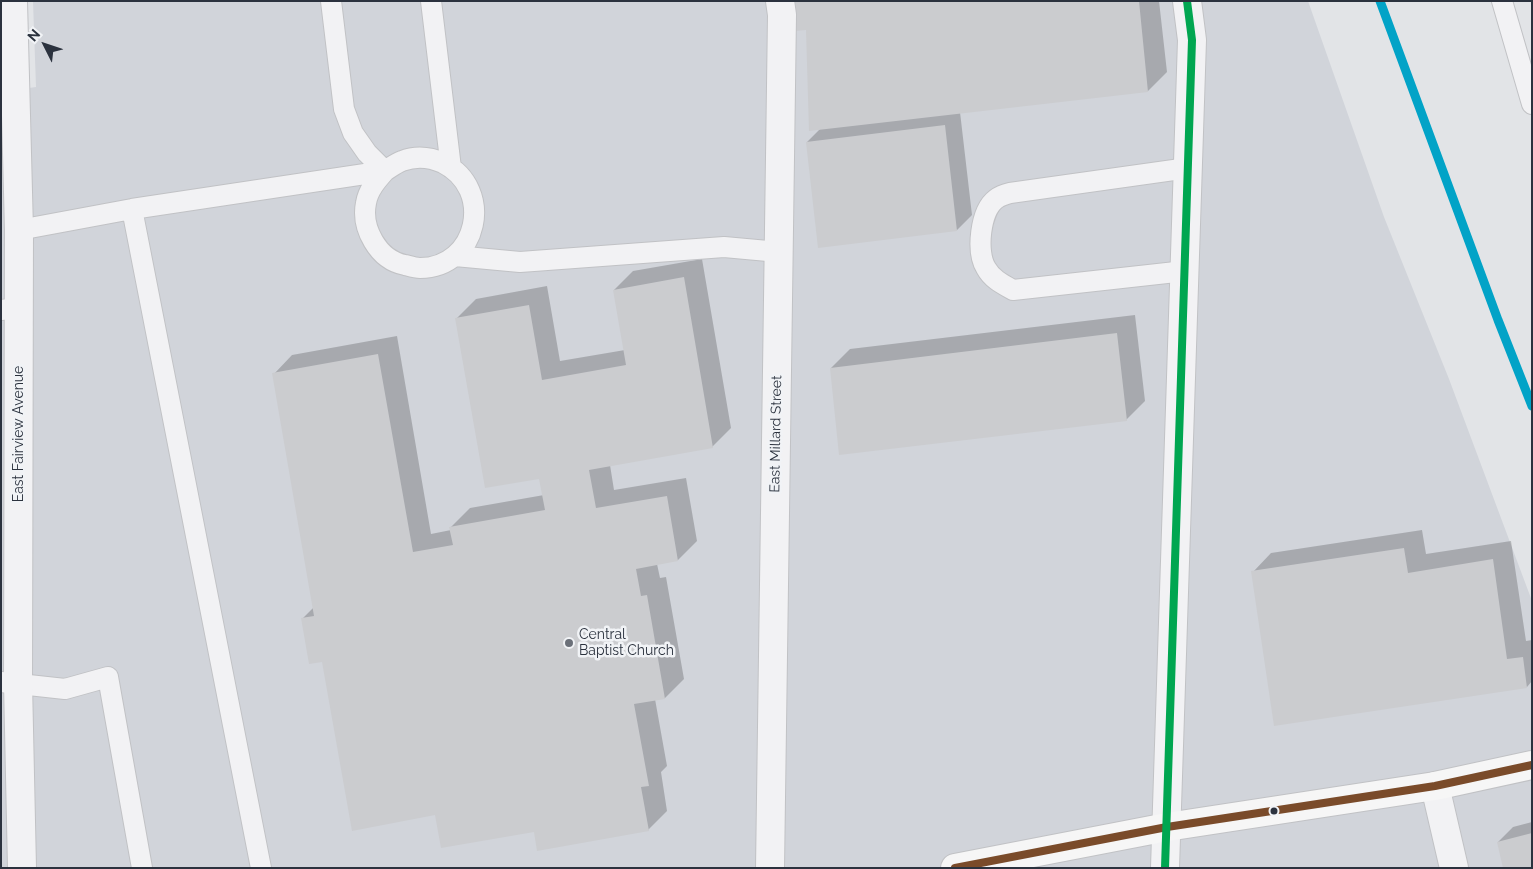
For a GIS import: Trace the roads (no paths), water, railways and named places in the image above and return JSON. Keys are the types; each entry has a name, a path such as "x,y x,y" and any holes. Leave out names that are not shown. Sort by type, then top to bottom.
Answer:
{"main road":[{"path":"955,868 1167,827 1434,786 1532,765"}],"street":[{"name":"East Fairview Avenue","path":"13,1 9,126 19,230 10,309 10,682 22,868"},
{"name":"East Millard Street","path":"770,868 782,15 780,1"},
{"path":"1165,868 1192,40 1187,1"},
{"path":"1434,786 1454,868"}],"lane":[{"path":"330,1 344,109 353,134 367,153 385,171"},
{"path":"431,1 451,168"},
{"path":"1502,1 1532,104"},
{"path":"420,158 436,160 451,168 464,179 472,193 475,209 474,226 467,241 455,256 438,265 419,268 400,264 384,255 372,240 366,222 366,203 372,185 385,171 401,161 420,158"},
{"path":"1185,271 1013,290 998,282 986,268 981,251 982,226 988,208 996,198 1010,193 1188,168"},
{"path":"19,230 132,209 385,171"},
{"path":"132,209 261,868"},
{"path":"455,256 520,262 724,247 778,252"},
{"path":"10,682 65,689 108,677 142,868"}],"place":[{"name":"Central Baptist Church","path":"569,643"}]}
